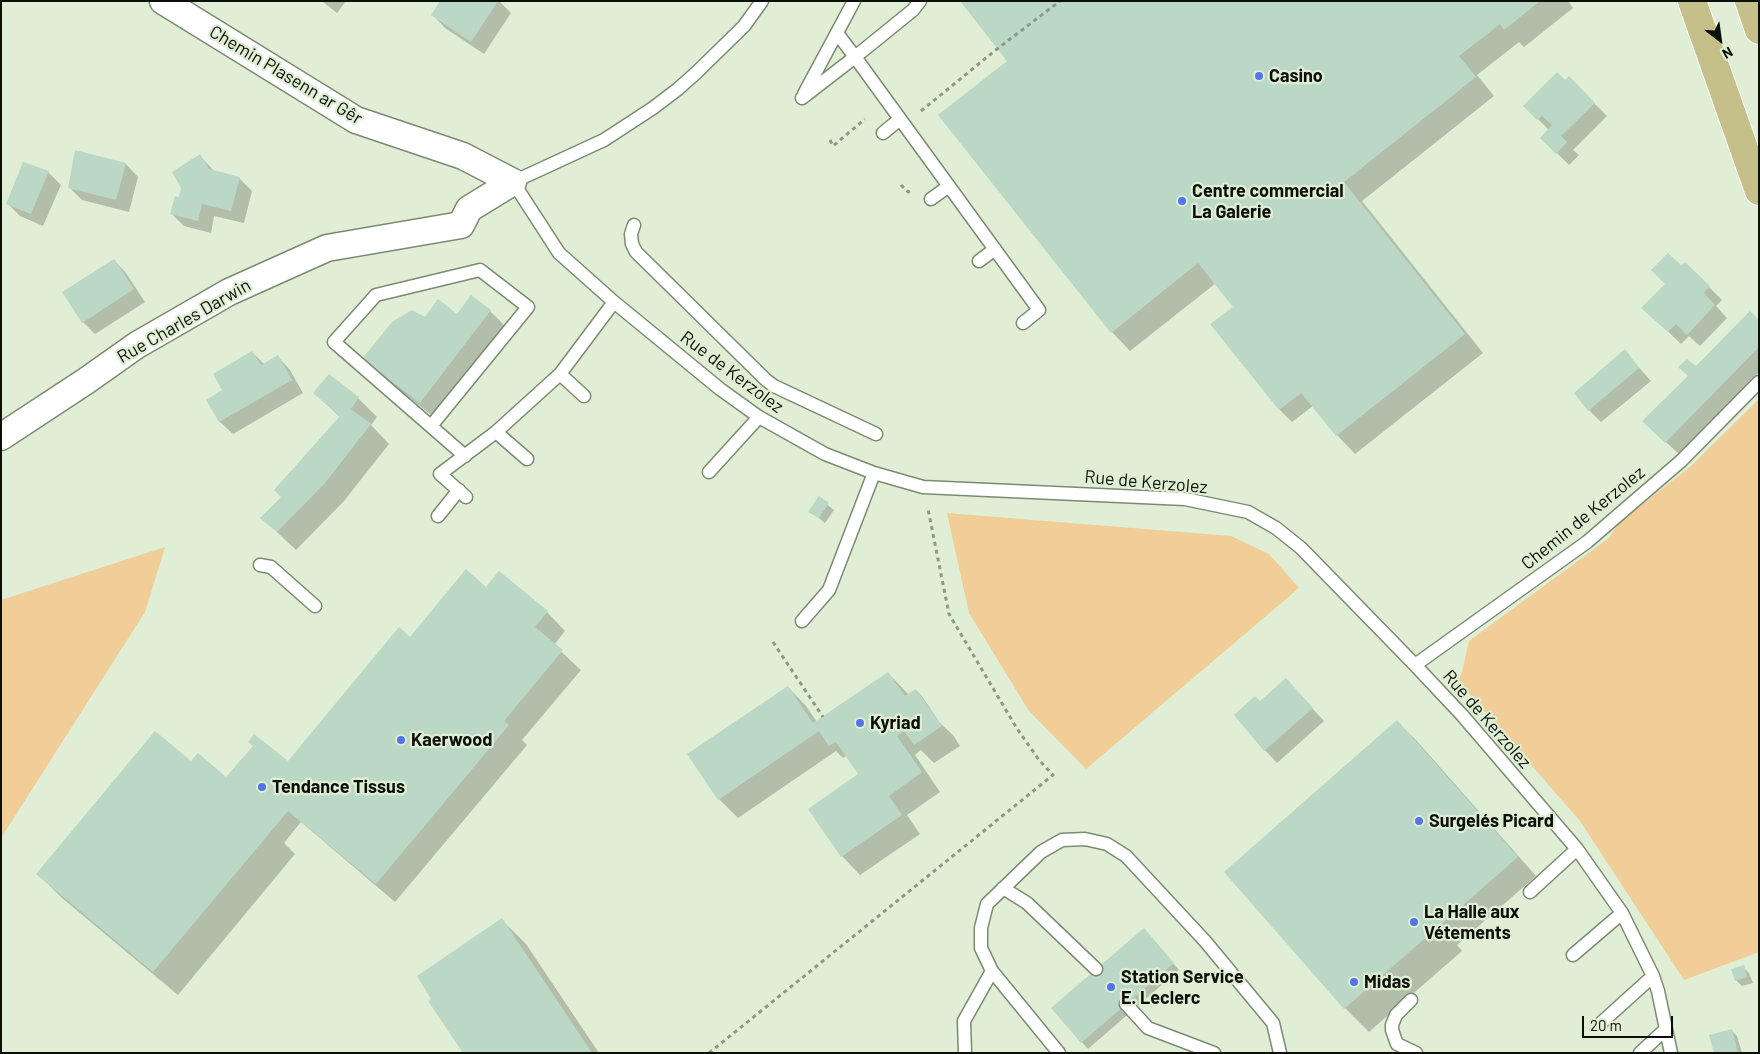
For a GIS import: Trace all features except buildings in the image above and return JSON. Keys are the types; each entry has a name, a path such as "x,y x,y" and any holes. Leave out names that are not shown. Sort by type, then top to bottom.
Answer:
{"main road":[{"path":"1692,1 1759,191"},
{"path":"1749,1 1759,30"}],"street":[{"name":"Chemin Plasenn ar Gêr","path":"163,1 356,120 463,156 513,182"},
{"name":"Rue Charles Darwin","path":"1,437 137,346 228,292 327,248 461,225 469,209 513,182"}],"lane":[{"path":"513,182 604,140 653,108 697,72 744,26 762,1"},
{"path":"854,1 802,98 868,48 920,1"},
{"path":"837,32 1039,310 1023,323"},
{"path":"883,133 900,119"},
{"name":"Rue de Kerzolez","path":"513,182 559,253 614,302 720,389 759,417 825,454 874,473 923,487 1184,499 1248,512 1276,528 1301,548 1416,665 1462,715 1577,849 1622,913 1653,976 1658,991 1670,1053"},
{"path":"931,199 949,186"},
{"path":"634,225 631,234 632,244 636,252 766,380 774,386 876,434"},
{"path":"979,261 995,249"},
{"path":"431,426 528,306 480,270 376,295 334,342 465,456"},
{"path":"438,516 462,494 440,474 496,432 560,374 614,302"},
{"path":"560,374 584,396"},
{"name":"Chemin de Kerzolez","path":"1416,665 1587,542 1681,461 1759,382"},
{"path":"709,472 759,417"},
{"path":"496,432 527,459"},
{"path":"802,621 829,590 874,473"},
{"path":"260,565 271,567 315,606"},
{"path":"1059,1053 992,971 982,948 981,928 987,904 1041,852 1062,840 1085,839 1107,844 1126,856 1205,941 1273,1023 1280,1053"},
{"path":"1530,892 1577,849"},
{"path":"1003,888 1027,903 1096,969"},
{"path":"1573,955 1622,913"},
{"path":"965,1053 964,1021 992,971"},
{"path":"1601,1023 1653,976"},
{"path":"1411,1000 1396,1015 1392,1030 1398,1044 1416,1053"},
{"path":"1126,1004 1148,1028 1214,1053"},
{"path":"1640,1053 1666,1029"}],"path":[{"path":"997,49 1060,1"},
{"path":"901,186 908,192 914,187"},
{"path":"709,1053 1054,775 1039,760 1016,727 949,614 923,487"},
{"path":"773,642 823,716"}],"shaded area":[{"path":"1759,399 1759,952 1684,980 1580,821 1458,681 1469,641 1609,538 1619,523 1691,466"},
{"path":"947,513 1231,536 1269,554 1299,588 1086,769 1029,711 969,613"},
{"path":"165,547 145,612 1,838 1,600"}],"place":[{"name":"Casino","path":"1259,76"},
{"name":"Centre commercial La Galerie","path":"1182,201"},
{"name":"Kyriad","path":"860,723"},
{"name":"Kaerwood","path":"401,740"},
{"name":"Tendance Tissus","path":"262,787"},
{"name":"Surgelés Picard","path":"1419,821"},
{"name":"La Halle aux Vétements","path":"1414,922"},
{"name":"Midas","path":"1354,982"},
{"name":"Station Service E. Leclerc","path":"1111,987"}]}
